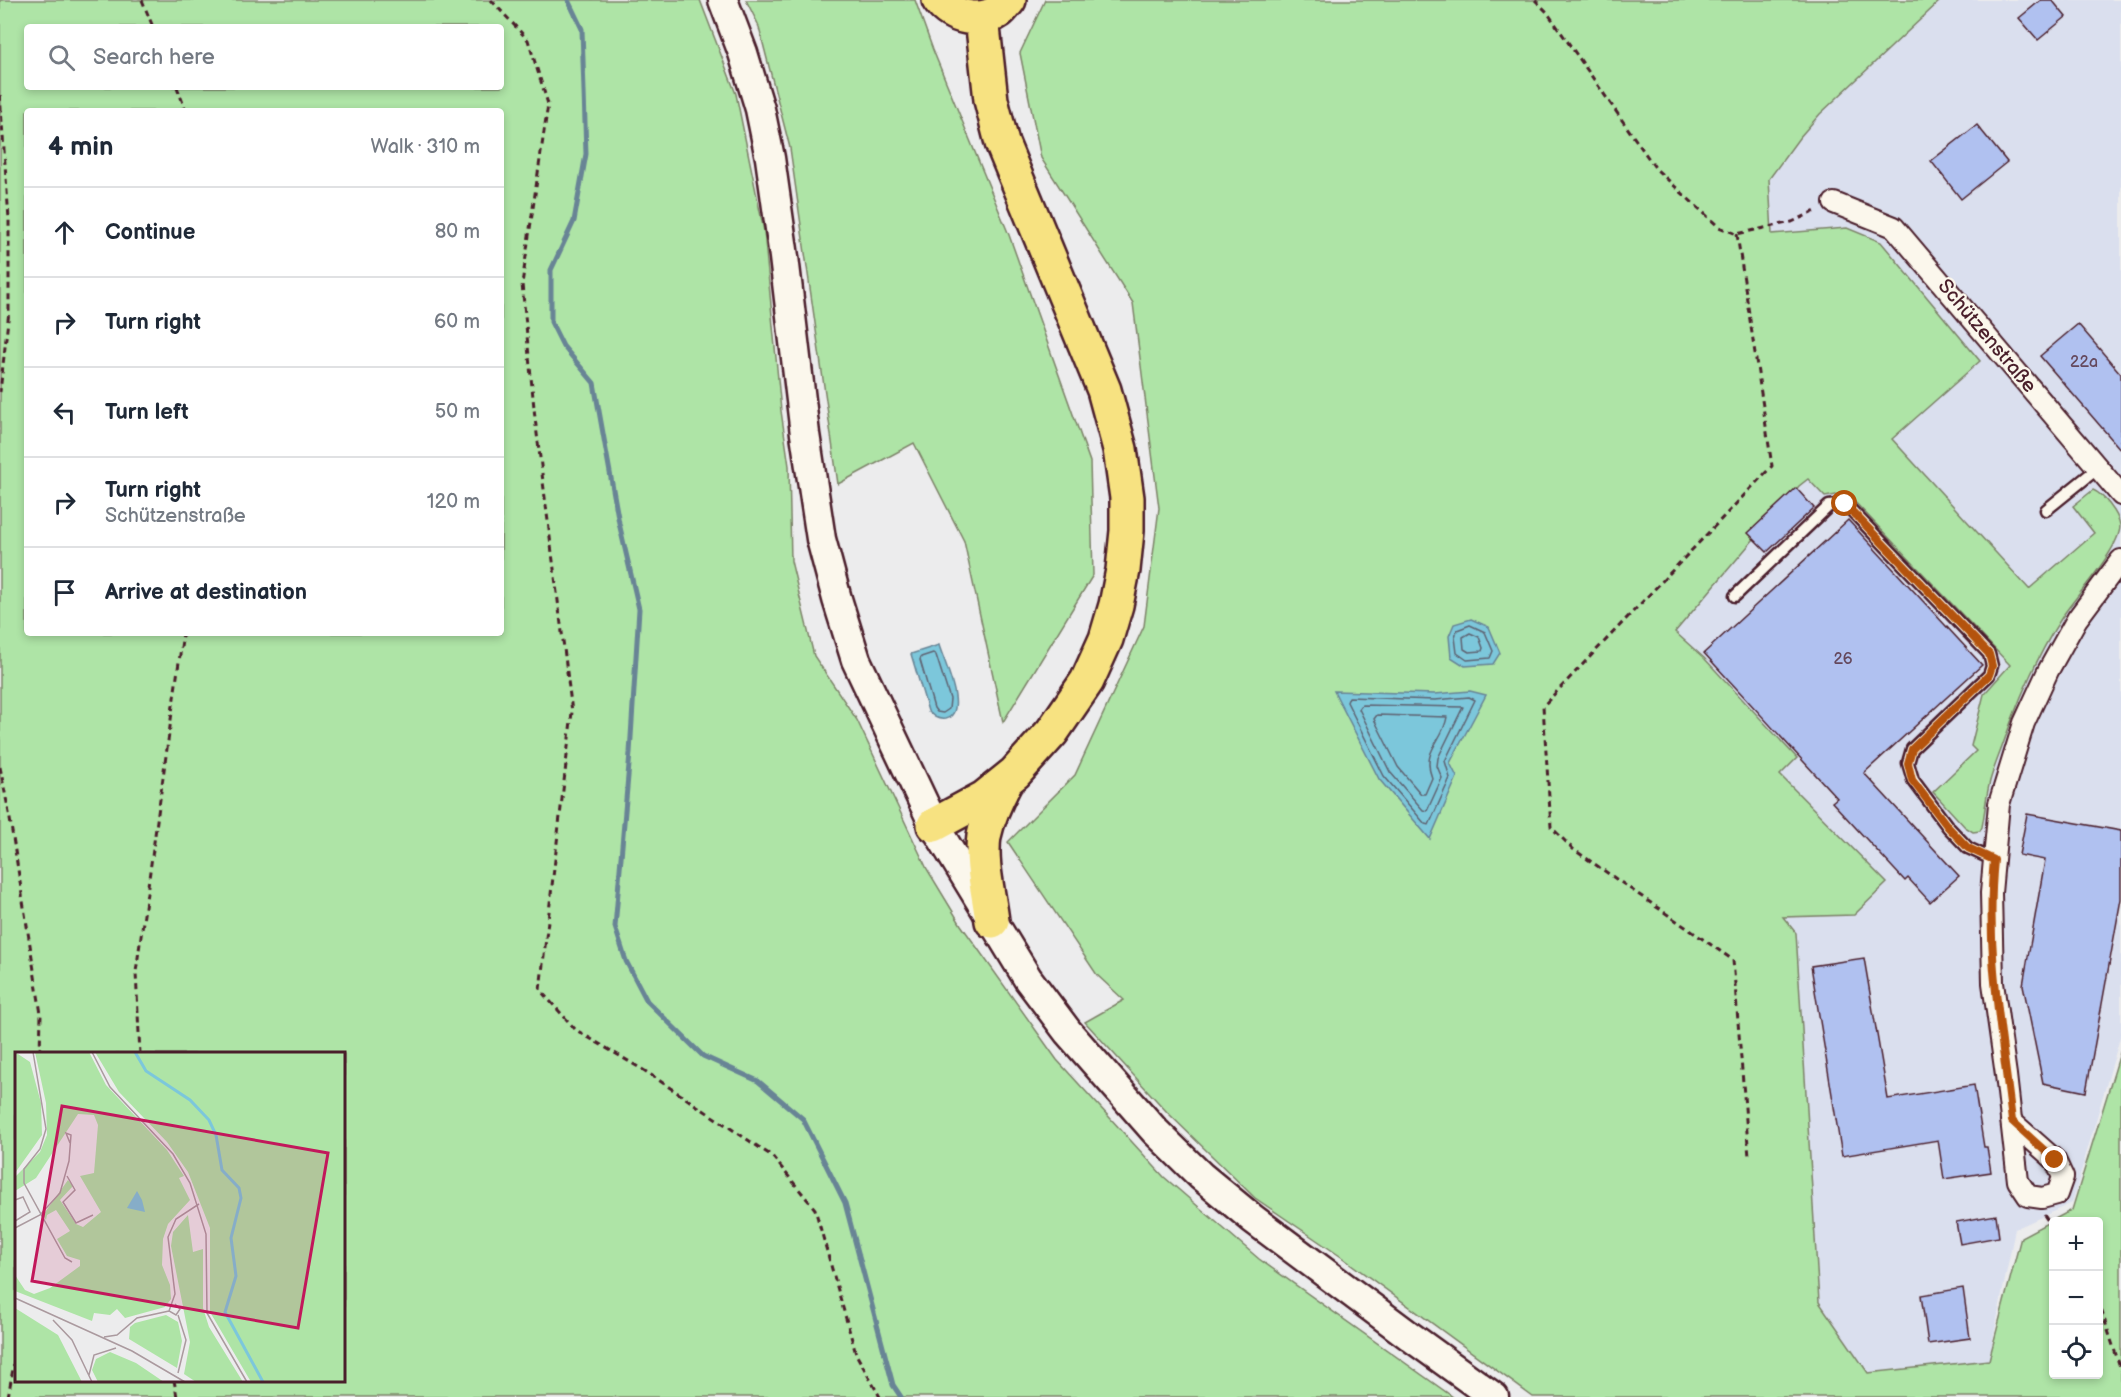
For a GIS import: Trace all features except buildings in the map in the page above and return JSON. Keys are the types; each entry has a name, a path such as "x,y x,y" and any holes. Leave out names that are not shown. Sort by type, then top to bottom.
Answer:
{"highway":[{"path":"939,0 958,15 982,18 999,11 1009,0"},
{"path":"934,825 984,798 1015,773 1052,732 1088,681 1116,605 1127,531 1127,498 1120,450 1104,390 1002,143 991,100 982,18"},
{"path":"992,921 984,862 984,838 991,813 1005,781"}],"main road":[{"path":"723,0 743,52 760,109 770,158 805,434 821,539 856,660 934,825 1028,979 1068,1032 1155,1131 1201,1176 1305,1259 1494,1397"}],"street":[{"name":"Schützenstraße","path":"1834,203 1894,227 2121,495"},
{"path":"2012,1121 1993,982 1990,893 1999,804 2024,723 2048,671 2077,619 2121,560"}],"lane":[{"path":"2046,510 2098,468"},
{"path":"1735,596 1829,506 1845,504 1853,512 1989,654 1992,666 1989,675 1912,749 1908,763 1912,780 1948,827 1968,848 1994,860"}],"path":[{"path":"142,0 152,24"},
{"path":"491,0 528,40 548,104 522,284 535,418 572,712 540,990 576,1030 645,1071 772,1155 815,1209 856,1354 880,1397"},
{"path":"1535,0 1547,12 1656,169 1719,227 1737,234 1792,222 1834,203"},
{"path":"178,90 185,108"},
{"path":"0,95 9,219 9,311 0,392"},
{"path":"1737,234 1772,466 1543,706 1551,827 1573,849 1733,960 1749,1157"},
{"path":"140,1052 136,972 183,636"},
{"path":"0,767 41,1014 40,1052"},
{"path":"2103,1315 2121,1370"},
{"path":"8,1397 15,1358"},
{"path":"174,1382 177,1397"}],"shaded area":[{"path":"1941,0 2121,0 2121,1034 2072,1203 2015,1229 1989,1360 1868,1373 1819,1302 1796,933 1592,685 1778,338 1769,179 1820,114"}],"green space":[{"path":"0,0 700,0 736,94 764,231 781,411 789,466 791,561 814,656 857,720 927,869 961,925 1057,1060 1164,1177 1259,1259 1453,1397 0,1397"},
{"path":"746,0 915,0 933,50 1009,235 1090,462 1093,575 1003,722 964,541 914,443 838,484 790,148 758,24"},
{"path":"1045,0 1941,0 1820,114 1769,179 1772,234 1847,228 1881,242 1980,361 1892,439 2029,589 2094,533 2073,506 2093,490 2113,510 2120,525 2114,546 2064,614 2029,678 1991,777 1980,831 1973,832 1965,827 1933,792 1976,751 1971,746 1984,694 2010,665 1852,499 1842,494 1825,497 1808,479 1799,486 1675,632 1704,658 1797,758 1780,775 1887,883 1854,915 1783,917 1796,933 1819,1302 1868,1373 1989,1360 2021,1237 2049,1222 2049,1379 2103,1379 2103,1217 2059,1217 2072,1210 2121,1050 2121,1397 1533,1397 1340,1256 1255,1198 1167,1112 1085,1022 1124,1000 1097,975 1008,842 1075,775 1144,626 1159,508 1133,303 1041,158 1020,53"}],"water":[{"path":"1471,619 1489,627 1500,653 1493,664 1465,666 1451,657 1449,636 1454,624"},
{"path":"939,645 955,697 952,715 945,719 937,718 928,711 911,654"},
{"path":"1334,691 1435,694 1470,691 1486,695 1450,763 1457,777 1430,839 1379,779"}],"waterway":[{"path":"568,0 582,29 586,154 574,221 551,270 551,322 563,346 594,383 619,523 639,609 630,753 615,927 626,961 647,1001 703,1056 758,1081 803,1119 845,1203 893,1385 901,1397"}],"route":[{"path":"1845,504 1989,654 1992,666 1989,675 1912,749 1908,763 1912,780 1948,827 1968,848 1994,860 1990,893 1993,982 2012,1121 2055,1160"}]}
